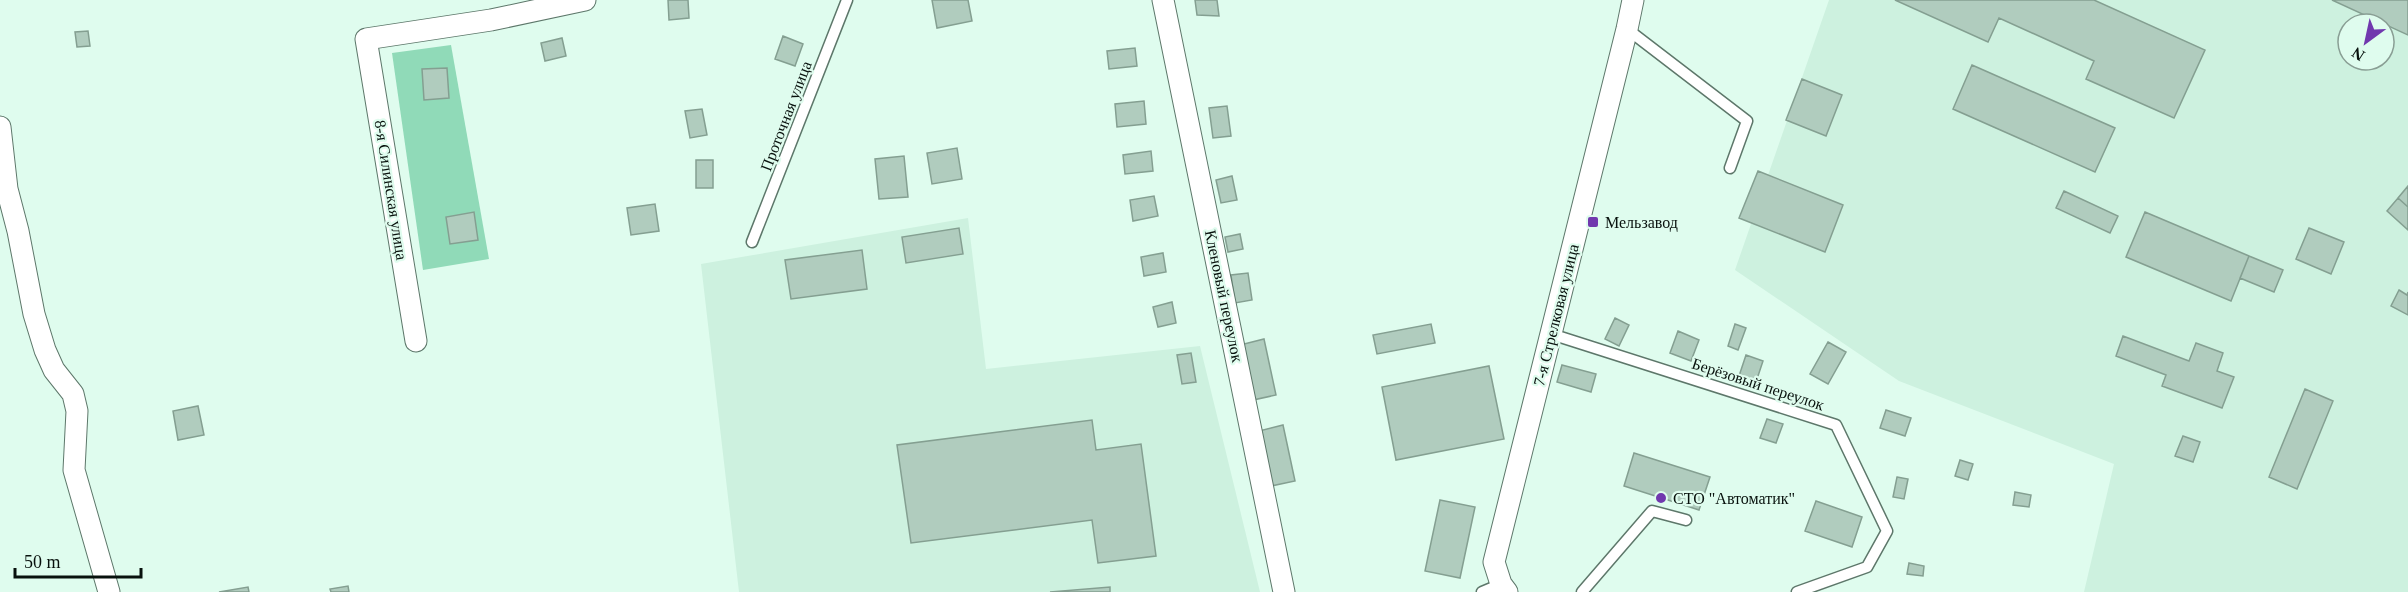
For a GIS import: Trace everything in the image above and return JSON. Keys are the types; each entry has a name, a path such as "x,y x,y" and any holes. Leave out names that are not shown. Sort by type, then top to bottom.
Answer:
{"street":[{"name":"8-я Силинская улица","path":"416,341 366,39 491,20 585,0"},
{"name":"Кленовый переулок","path":"1163,0 1284,592"},
{"name":"7-я Стрелковая улица","path":"1497,589 1494,562 1633,0"},
{"path":"0,127 7,189 18,231 34,314 45,350 54,370 73,394 77,411 74,470 109,592"}],"lane":[{"name":"Проточная улица","path":"752,242 847,0"},
{"path":"1627,29 1747,121 1730,168"},
{"name":"Берёзовый переулок","path":"1551,334 1836,425 1887,531 1867,567 1797,592"},
{"path":"1582,592 1652,511 1686,520"}],"shaded area":[{"path":"1829,0 2408,0 2408,592 2084,592 2114,464 1899,381 1735,270"},
{"path":"968,218 986,369 1200,346 1260,592 739,592 701,264"}],"green space":[{"path":"451,45 489,259 423,270 392,53"}],"building":[{"path":"668,0 688,0 689,18 669,20"},
{"path":"932,0 968,0 972,21 937,28"},
{"path":"1195,0 1217,0 1219,16 1197,15"},
{"path":"1895,0 2094,0 2205,50 2174,118 2086,79 2094,61 1999,18 1988,42"},
{"path":"2332,0 2408,0 2408,35 2396,29 2396,12 2358,12"},
{"path":"88,31 90,46 77,47 75,32"},
{"path":"783,36 803,44 795,66 775,59"},
{"path":"562,38 566,56 545,61 541,43"},
{"path":"1135,48 1137,66 1109,69 1107,51"},
{"path":"1972,65 2115,128 2095,172 1953,109"},
{"path":"447,68 449,98 424,100 422,69"},
{"path":"1802,79 1842,95 1826,136 1786,120"},
{"path":"1144,101 1146,124 1117,127 1115,104"},
{"path":"1227,106 1231,136 1213,138 1209,108"},
{"path":"702,109 707,135 690,138 685,111"},
{"path":"957,148 962,179 932,184 927,153"},
{"path":"1151,151 1153,171 1125,174 1123,155"},
{"path":"904,156 908,197 879,199 875,159"},
{"path":"696,160 713,160 713,188 696,188"},
{"path":"1758,171 1843,205 1825,252 1739,218"},
{"path":"1232,176 1237,200 1221,203 1216,180"},
{"path":"2408,186 2408,207 2398,198"},
{"path":"2064,191 2118,216 2110,233 2056,208"},
{"path":"1154,196 1158,216 1133,221 1130,200"},
{"path":"2398,198 2408,207 2408,230 2387,211"},
{"path":"655,204 659,231 631,235 627,208"},
{"path":"474,212 478,240 450,244 446,217"},
{"path":"2145,212 2249,256 2231,301 2126,257"},
{"path":"959,228 963,254 906,263 902,237"},
{"path":"2309,228 2344,242 2331,274 2296,259"},
{"path":"1240,234 1243,249 1228,252 1225,237"},
{"path":"862,250 867,289 791,299 785,260"},
{"path":"1163,253 1166,272 1144,276 1141,257"},
{"path":"2249,256 2283,270 2274,292 2240,278"},
{"path":"1248,273 1252,300 1235,303 1231,275"},
{"path":"2399,290 2407,295 2408,292 2408,315 2391,306"},
{"path":"1172,302 1176,323 1158,327 1153,307"},
{"path":"1615,318 1629,325 1619,346 1605,339"},
{"path":"1431,324 1435,343 1377,354 1373,335"},
{"path":"1735,324 1746,328 1738,350 1728,346"},
{"path":"1678,331 1699,340 1691,361 1670,353"},
{"path":"2123,336 2189,361 2196,343 2223,353 2217,371 2234,377 2222,408 2162,386 2166,375 2116,356"},
{"path":"1264,339 1276,395 1253,400 1240,345"},
{"path":"1828,342 1846,352 1828,384 1810,374"},
{"path":"1191,353 1196,382 1182,384 1177,355"},
{"path":"1746,355 1763,361 1756,382 1739,376"},
{"path":"1562,365 1596,374 1591,392 1557,382"},
{"path":"1489,366 1504,439 1396,460 1382,387"},
{"path":"2305,389 2333,401 2297,489 2269,477"},
{"path":"198,406 204,435 178,440 173,411"},
{"path":"1886,410 1911,418 1905,436 1880,428"},
{"path":"1767,419 1783,424 1776,443 1760,438"},
{"path":"1092,420 1096,450 1141,444 1156,556 1098,563 1092,520 911,543 897,445"},
{"path":"1283,425 1295,481 1271,486 1259,431"},
{"path":"2183,436 2200,442 2193,462 2175,456"},
{"path":"1634,453 1710,477 1699,510 1624,486"},
{"path":"1960,460 1973,464 1968,480 1955,476"},
{"path":"1897,477 1908,479 1904,499 1893,497"},
{"path":"2015,492 2031,495 2029,507 2013,505"},
{"path":"1440,500 1475,507 1460,578 1425,571"},
{"path":"1816,501 1862,517 1852,547 1805,531"},
{"path":"1909,563 1924,566 1923,576 1907,574"},
{"path":"348,586 349,592 331,592 330,589"},
{"path":"248,587 249,592 219,592"},
{"path":"1110,587 1110,592 1050,592"}],"place":[{"name":"Мельзавод","path":"1593,222"},
{"name":"СТО \"Автоматик\"","path":"1661,498"}]}
